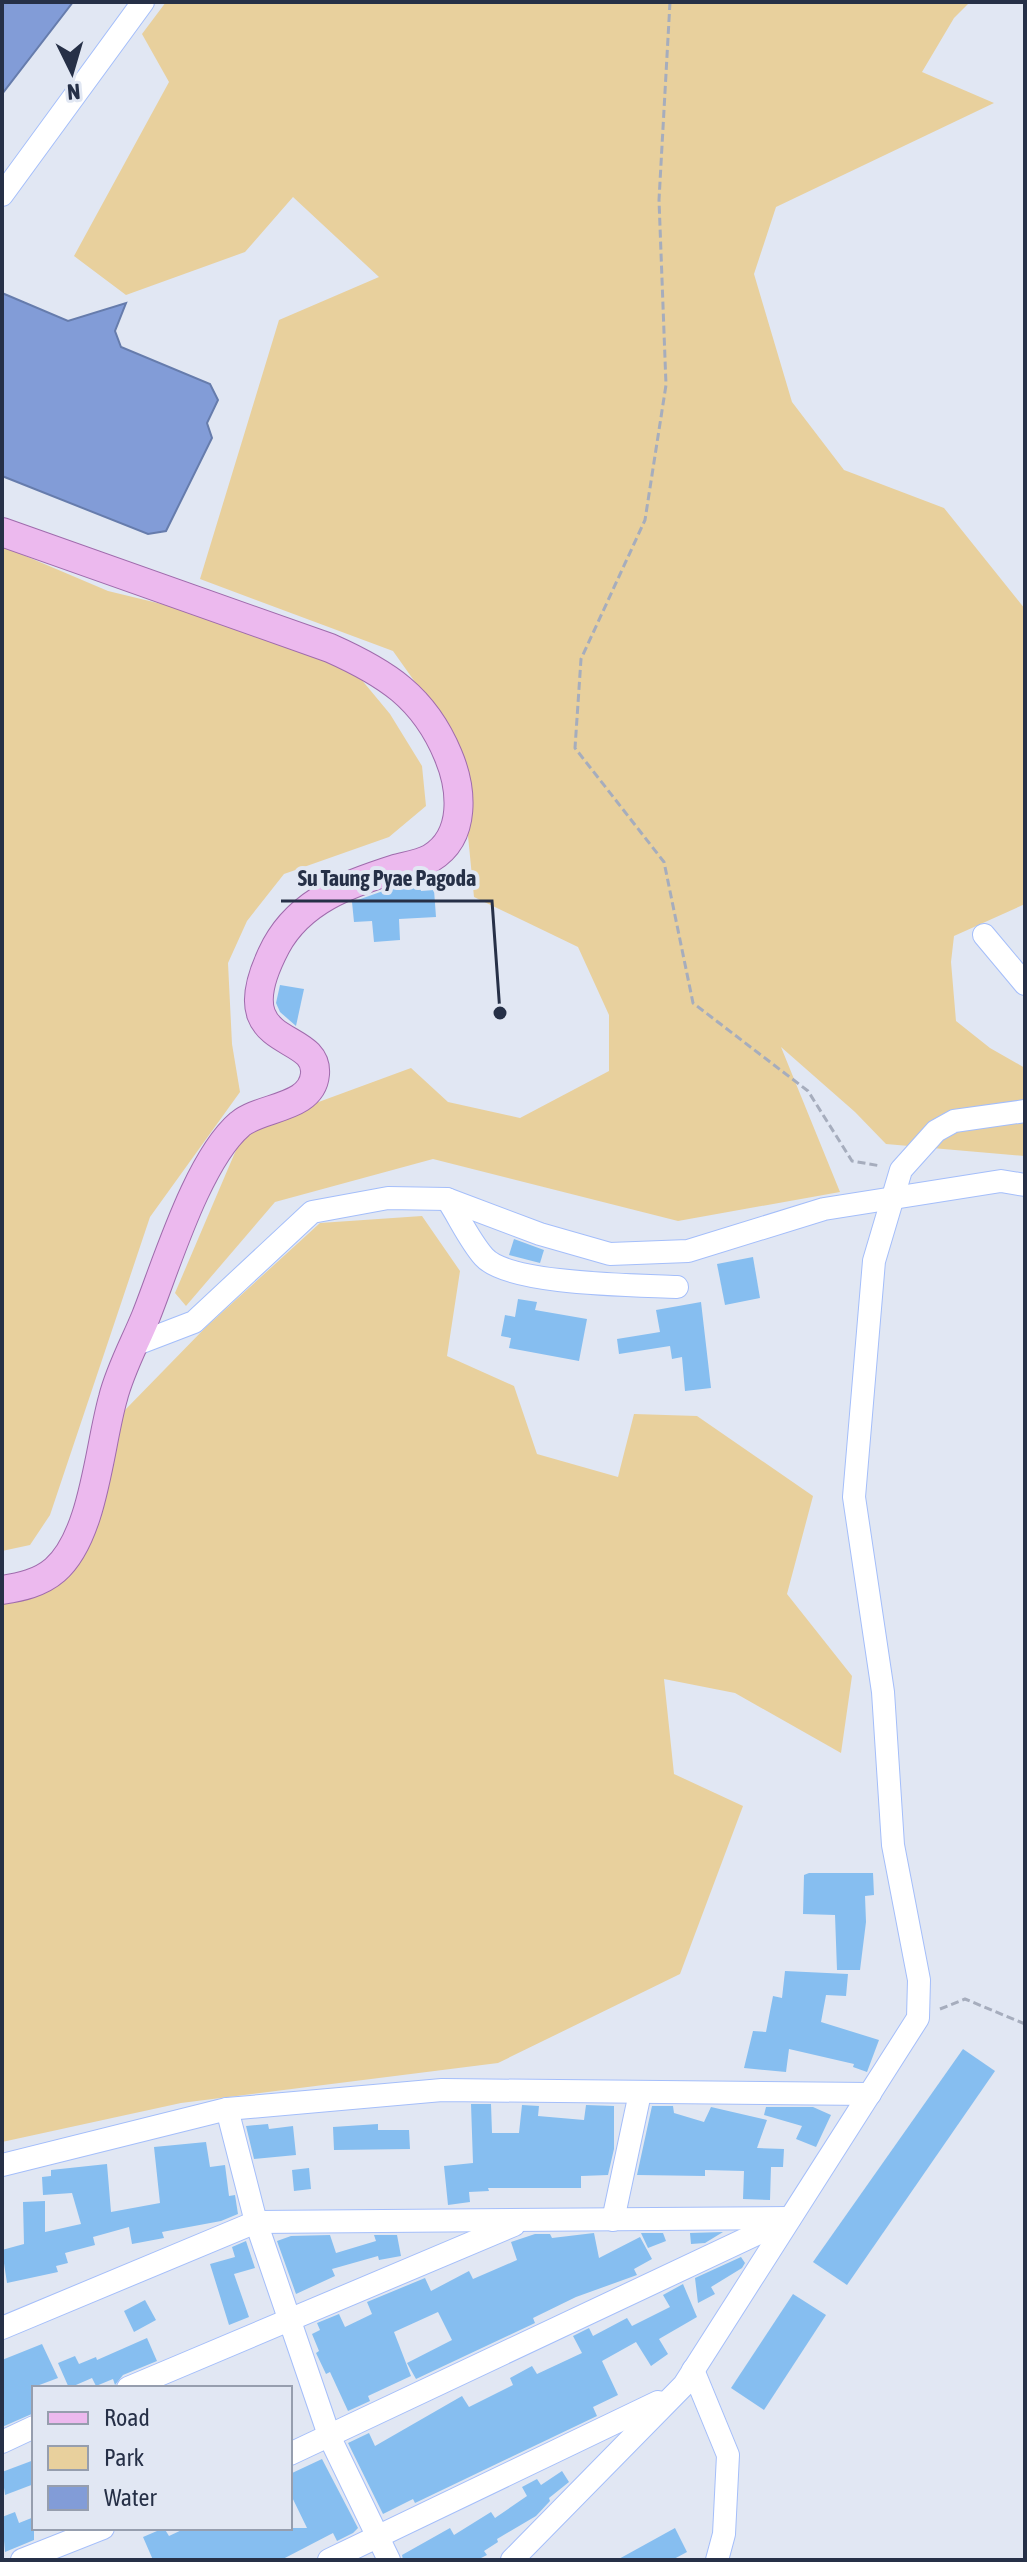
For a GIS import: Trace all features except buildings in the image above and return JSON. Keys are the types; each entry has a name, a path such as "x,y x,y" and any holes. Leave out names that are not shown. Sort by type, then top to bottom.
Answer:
{"main road":[{"path":"2,532 330,648 378,669 410,696 434,727 459,789 459,820 448,842 431,858 343,886 309,907 284,932 260,977 260,1008 273,1034 301,1047 312,1058 315,1072 311,1088 301,1097 243,1122 230,1134 205,1171 113,1396 87,1510 73,1547 55,1570 29,1585 2,1590"}],"street":[{"path":"2,195 143,2"},
{"path":"984,935 1025,984"},
{"path":"512,2560 674,2395 693,2370 918,2018 919,1980 893,1845 883,1692 854,1497 874,1261 901,1170 936,1131 954,1121 1025,1111"},
{"path":"134,1345 194,1322 312,1212 388,1198 447,1199 540,1234 610,1254 688,1251 824,1209 1001,1181 1025,1185"},
{"path":"447,1199 484,1258 501,1270 583,1283 677,1287"},
{"path":"2,2165 227,2109 442,2090 870,2094"},
{"path":"613,2220 640,2093"},
{"path":"227,2109 256,2222 330,2438 389,2560"},
{"path":"2,2328 256,2222 790,2218"},
{"path":"292,2453 330,2438 790,2218"},
{"path":"133,2386 523,2222"},
{"path":"693,2370 728,2455 724,2534 717,2560"},
{"path":"329,2560 674,2395"},
{"path":"2,2442 32,2428"},
{"path":"22,2560 98,2530"}],"path":[{"path":"670,2 659,200 666,385 645,520 581,659 575,748 664,862 693,1003 808,1091 852,1161 901,1170"},
{"path":"918,2018 965,1999 1025,2024"}],"green space":[{"path":"166,2 970,2 954,18 922,72 994,103 776,207 754,274 792,402 844,470 944,508 1025,609 1025,904 954,936 951,962 956,1021 990,1048 1025,1068 1025,1156 886,1144 855,1112 781,1047 840,1192 678,1221 433,1159 275,1202 186,1306 175,1293 245,1129 411,1068 448,1102 520,1118 609,1071 609,1015 578,947 474,897 459,744 393,651 200,579 279,320 379,277 293,197 245,252 126,295 74,256 169,82 142,34"},
{"path":"2,546 108,591 232,621 356,673 390,714 422,766 426,806 389,837 284,874 247,921 228,963 232,1044 240,1092 150,1217 50,1515 30,1545 2,1551"},
{"path":"422,1216 460,1271 447,1356 514,1386 537,1454 618,1477 634,1414 697,1416 813,1496 787,1594 852,1676 841,1753 735,1693 664,1679 674,1774 743,1806 680,1974 498,2063 181,2103 2,2142 2,1605 75,1568 125,1410 205,1328 320,1223"}],"water":[{"path":"2,2 73,2 2,94"},
{"path":"2,293 68,321 126,303 115,331 121,347 210,384 218,400 207,423 212,438 166,531 148,534 2,476"}],"place":[{"name":"Su Taung Pyae Pagoda","path":"500,1013"}]}
